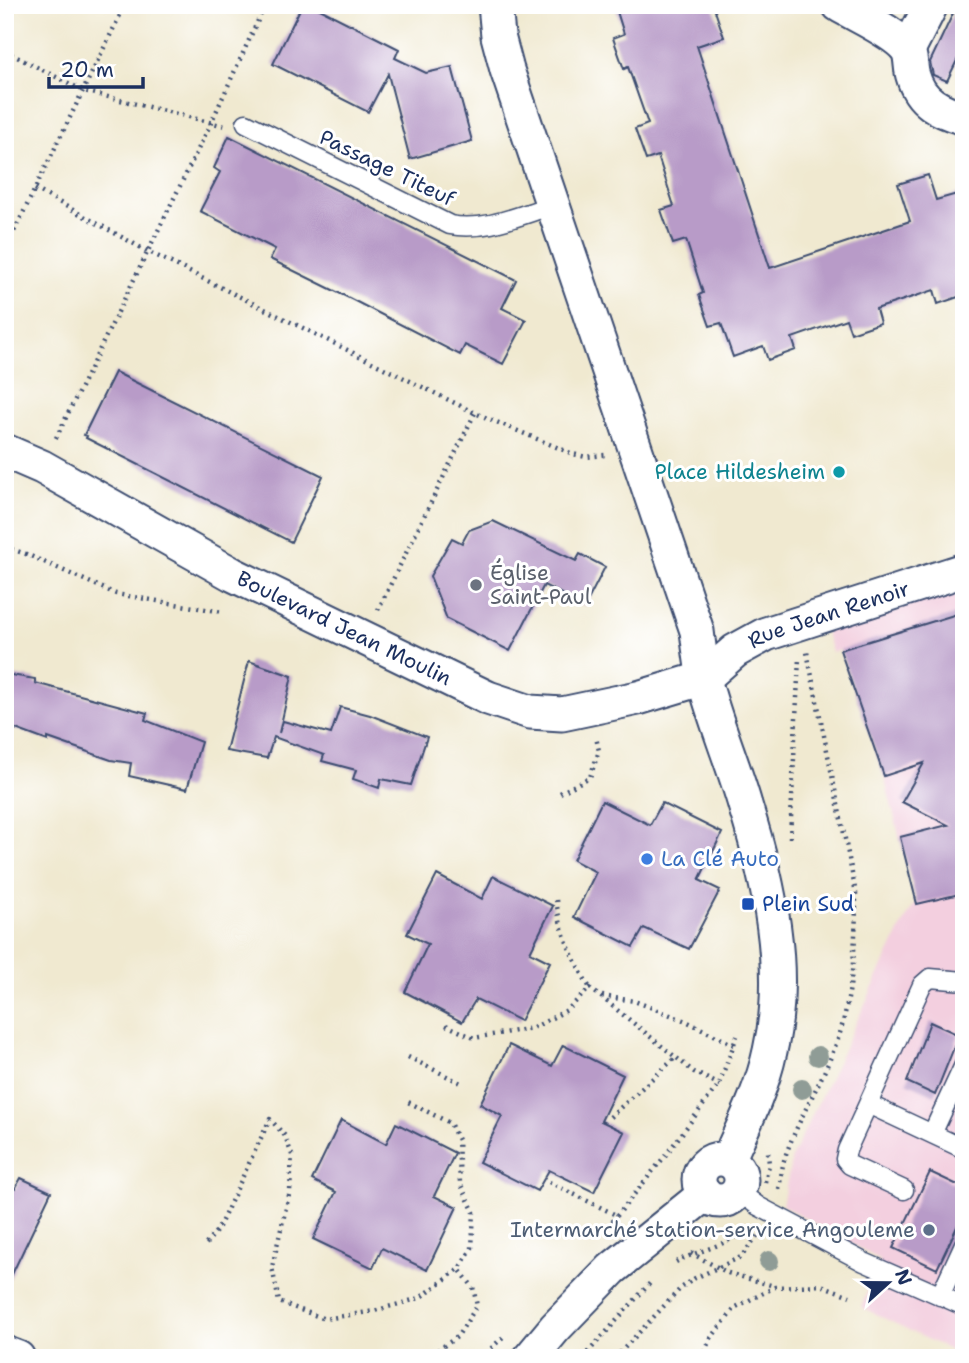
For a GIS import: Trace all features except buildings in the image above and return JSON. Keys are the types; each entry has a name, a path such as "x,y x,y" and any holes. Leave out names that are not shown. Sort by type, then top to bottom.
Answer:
{"street":[{"path":"495,5 498,36 507,70 697,631 704,678 761,859 776,957 776,1000 771,1050 755,1100 727,1160"},
{"path":"839,5 892,36 908,50"},
{"path":"931,5 908,50 913,77 922,96 939,111 964,118"},
{"name":"Boulevard Jean Moulin","path":"5,450 42,467 232,574 488,698 530,712 562,713 590,708 638,698 704,678"},
{"name":"Rue Jean Renoir","path":"704,678 750,641 964,570"},
{"path":"713,1160 734,1163 741,1173 738,1191 724,1200 712,1199 705,1194 700,1184 702,1169 713,1160"},
{"path":"530,1358 612,1269 705,1194"},
{"path":"5,1353 18,1358"}],"lane":[{"name":"Passage Titeuf","path":"246,123 450,225 464,228 486,225 553,205"},
{"path":"904,1189 850,1166 845,1159 847,1150 922,985 930,978 964,982"},
{"path":"932,1134 964,1065"},
{"path":"868,1104 964,1149"},
{"path":"738,1191 758,1206 864,1262 964,1306"},
{"path":"940,1296 964,1244"}],"path":[{"path":"5,250 125,5"},
{"path":"42,467 211,122 265,5"},
{"path":"5,51 84,91 232,128 246,123"},
{"path":"35,189 147,251 475,413 586,457 636,447"},
{"path":"363,639 475,413"},
{"path":"5,547 116,594 223,612"},
{"path":"789,850 801,623"},
{"path":"801,623 856,893"},
{"path":"560,793 590,778 599,751 590,708"},
{"path":"556,900 559,924 568,951 590,988 694,1072 755,1100"},
{"path":"446,1025 474,1038 533,1028 567,1010 590,988"},
{"path":"599,995 634,1000 686,1021 734,1045"},
{"path":"601,1235 719,1084 738,1033"},
{"path":"408,1057 463,1084"},
{"path":"610,1117 676,1058"},
{"path":"206,1244 218,1229 270,1119 285,1136 292,1155 290,1191 272,1267 279,1301 326,1319 374,1311 420,1298 459,1269 472,1248 474,1212 460,1183 458,1140 450,1123 406,1101"},
{"path":"549,1182 618,1216"},
{"path":"667,1223 691,1253 729,1273 775,1287 821,1285 850,1296"},
{"path":"426,1358 457,1336 477,1306 473,1287 459,1269"},
{"path":"701,1358 711,1338 736,1307 775,1287"},
{"path":"481,1358 507,1334"}],"shaded area":[{"path":"964,587 964,1357 861,1307 880,1260 782,1205 792,1157 916,902 884,776 840,650 832,652 823,625"}],"place":[{"name":"Place Hildesheim","path":"839,472"},
{"name":"Église Saint-Paul","path":"476,585"},
{"name":"La Clé Auto","path":"647,859"},
{"name":"Plein Sud","path":"748,904"},
{"name":"Intermarché station-service Angouleme","path":"929,1230"}]}
